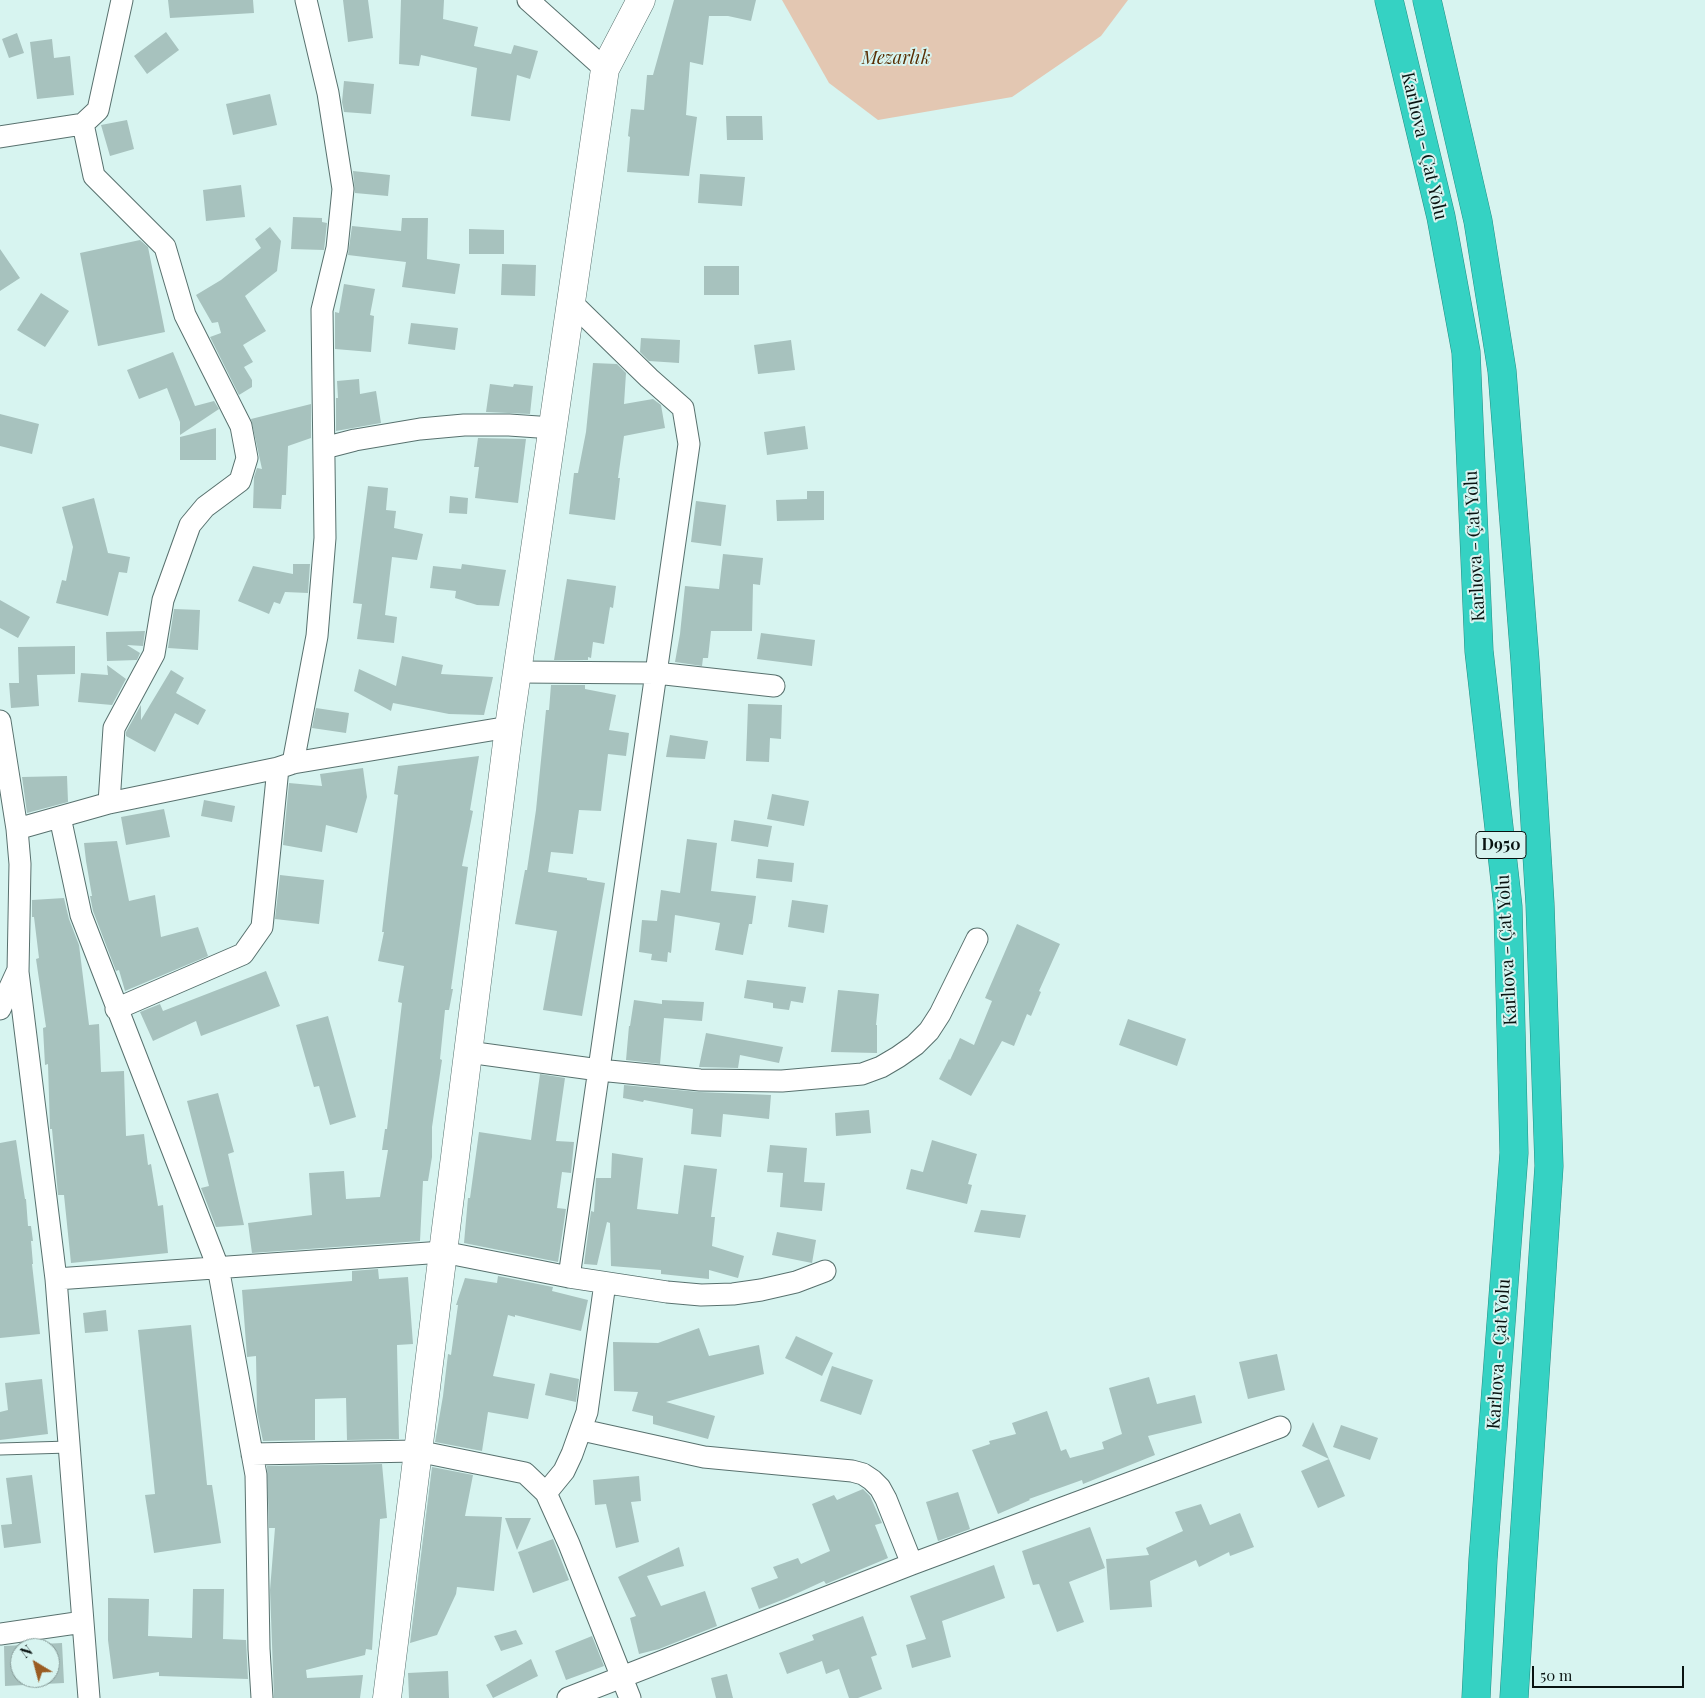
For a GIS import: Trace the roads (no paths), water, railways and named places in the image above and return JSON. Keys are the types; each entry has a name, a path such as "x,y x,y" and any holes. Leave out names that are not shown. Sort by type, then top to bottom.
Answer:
{"highway":[{"name":"Karlıova - Çat Yolu","path":"1389,0 1441,217 1466,352 1479,651 1508,907 1514,1153 1484,1559 1476,1698"},
{"name":"Karlıova - Çat Yolu","path":"1427,0 1478,220 1502,371 1525,661 1540,904 1550,1166 1514,1698"}],"street":[{"path":"0,137 83,124 98,110 122,0"},
{"path":"116,1009 243,954 262,926 286,765 317,636 325,538 322,310 337,248 343,189 328,93 306,0"},
{"path":"528,0 605,68"},
{"path":"387,1698 509,727 605,68 641,0"},
{"path":"83,124 94,176 165,247 185,315 241,426 247,458 240,481 205,507 190,524 163,600 154,654 114,728 109,803"},
{"path":"569,1277 689,444 683,408 648,378 571,302"},
{"path":"324,448 363,438 420,429 473,425 553,428"},
{"path":"518,672 656,673 774,686"},
{"path":"0,721 3,760 17,829 20,864 18,972 56,1279 90,1698"},
{"path":"17,829 109,803 286,765 416,741 509,727"},
{"path":"60,817 81,915 218,1267 256,1475 258,1649 262,1698"},
{"path":"468,1052 599,1070 700,1080 741,1082 822,1079 862,1074 881,1067 898,1057 915,1045 929,1031 940,1014 977,939"},
{"path":"0,1009 18,972"},
{"path":"56,1279 443,1252 605,1283 692,1294 733,1294 796,1282 825,1270"},
{"path":"546,1493 564,1471 582,1430 592,1385 605,1283"},
{"path":"568,1698 912,1564 1280,1427"},
{"path":"582,1430 704,1457 842,1470 862,1474 880,1488 912,1564"},
{"path":"252,1454 418,1451 525,1473 546,1493 569,1544 630,1698"},
{"path":"0,1634 83,1622"}],"lane":[{"path":"0,1449 69,1447"}],"park label":[{"name":"Mezarlık","path":"896,58"}]}
